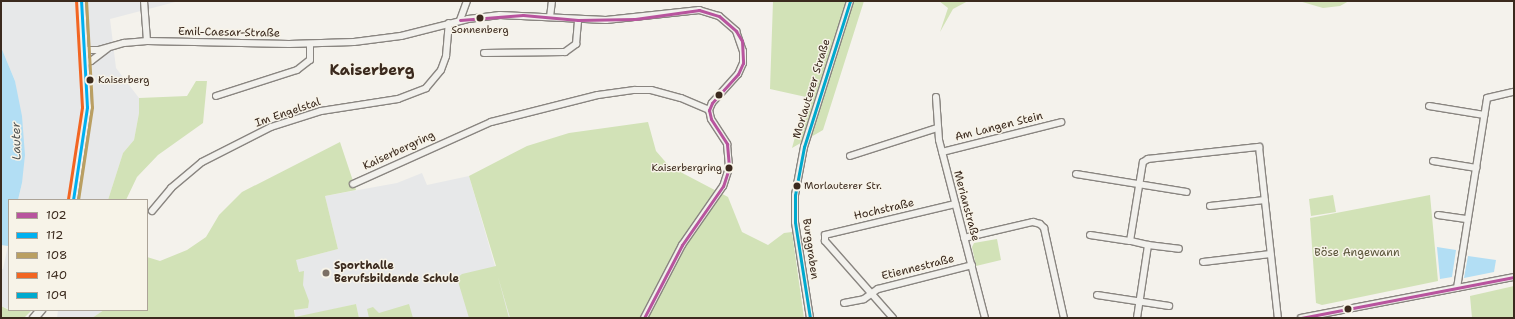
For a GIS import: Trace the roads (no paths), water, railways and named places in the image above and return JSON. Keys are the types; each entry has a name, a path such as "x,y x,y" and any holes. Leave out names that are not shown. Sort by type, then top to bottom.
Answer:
{"main road":[{"path":"73,199 86,119 85,62 81,1"}],"street":[{"path":"144,1 147,41"},
{"path":"550,17 552,1"},
{"name":"Morlauterer Straße","path":"796,183 815,109 850,1"},
{"path":"460,20 463,3"},
{"name":"Emil-Caesar-Straße","path":"84,50 147,41 310,44 401,36 460,20 480,17 523,15 578,20 635,19 698,10 719,16 729,23 742,41 743,63 738,74 712,103 709,110"},
{"path":"484,53 565,52 576,44 578,20"},
{"name":"Im Engelstal","path":"152,211 186,174 221,151 258,133 315,113 398,99 426,88 441,70 448,43 450,23"},
{"path":"216,96 297,70 310,60 310,44"},
{"name":"Emil-Caesar-Straße","path":"85,62 91,61 110,47"},
{"name":"Kaiserbergring","path":"353,184 474,128 598,95 635,90 650,90 682,98 709,110"},
{"path":"1457,288 1484,115 1489,96 1514,92"},
{"name":"Merianstraße","path":"936,98 937,128 942,152 985,318"},
{"path":"1429,106 1484,115"},
{"path":"644,318 682,245 722,186 729,168 727,144 712,119 709,110"},
{"name":"Am Langen Stein","path":"942,152 1061,122"},
{"path":"850,156 937,128"},
{"path":"1130,241 1143,162 1148,159 1259,147 1278,318"},
{"path":"1433,161 1476,168"},
{"path":"1076,174 1187,192"},
{"name":"Burggraben","path":"796,183 795,222 810,318"},
{"path":"1210,206 1265,200"},
{"name":"Hochstraße","path":"870,294 825,241 827,233 955,204"},
{"path":"1438,215 1468,220"},
{"path":"964,238 1033,222 1040,224 1044,228 1064,318"},
{"path":"1090,235 1179,249"},
{"path":"1137,318 1148,245"},
{"path":"1203,262 1271,254"},
{"name":"Etiennestraße","path":"870,294 878,289 972,265"},
{"path":"1301,318 1514,277"},
{"path":"844,303 864,299 870,294 893,318"},
{"path":"1097,295 1169,306"}],"water":[{"name":"Lauter","path":"1,47 15,81 22,116 25,155 22,183 18,199 8,199 8,246 1,245"},
{"path":"1437,247 1456,250 1452,277 1440,279"},
{"path":"1468,256 1496,260 1494,272 1464,278"}],"place":[{"name":"Sonnenberg","path":"480,18"},
{"name":"Kaiserberg","path":"90,80"},
{"name":"Kaiserbergring","path":"729,168"},
{"name":"Morlauterer Str.","path":"797,186"},
{"name":"Sporthalle Berufsbildende Schule","path":"326,273"}],"district":[{"name":"Kaiserberg","path":"372,71"}],"park label":[{"name":"Böse Angewann","path":"1357,253"}]}
